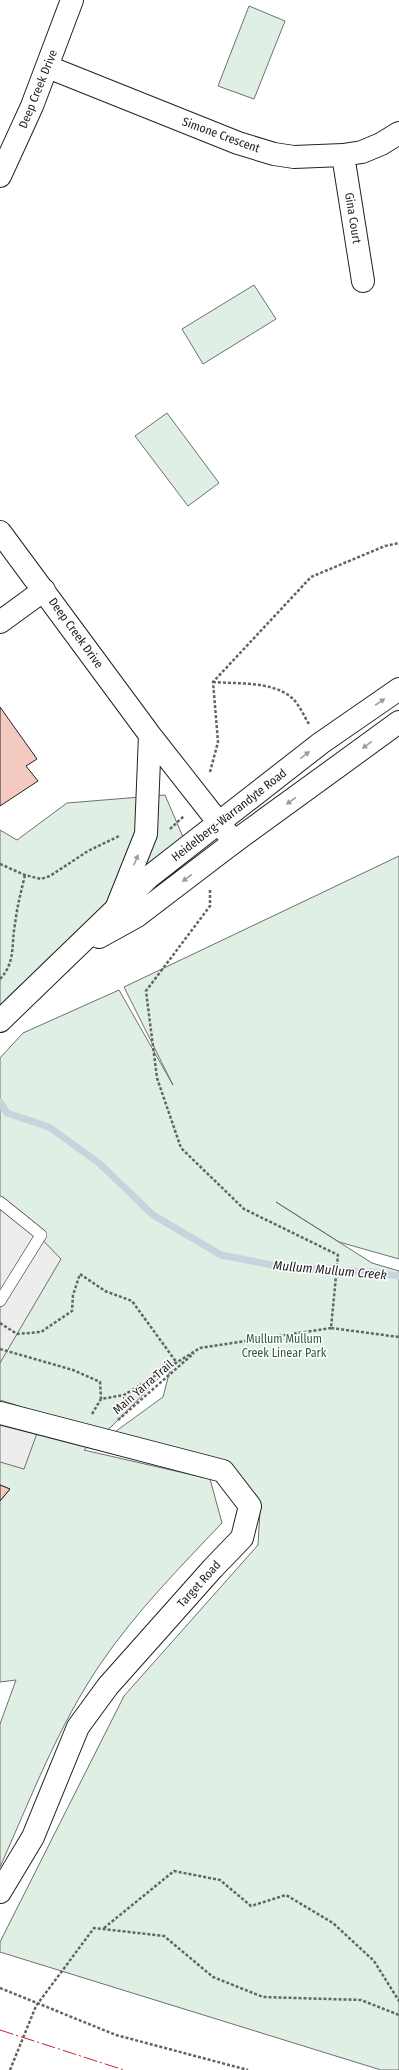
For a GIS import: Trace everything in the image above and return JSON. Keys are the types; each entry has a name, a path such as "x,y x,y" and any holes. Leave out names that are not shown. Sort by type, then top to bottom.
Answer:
{"street":[{"name":"Deep Creek Drive","path":"0,176 48,67 72,0"},
{"name":"Simone Crescent","path":"48,67 255,149 294,157 343,155 362,152 399,133"},
{"name":"Gina Court","path":"343,155 363,281"},
{"name":"Deep Creek Drive","path":"0,532 150,735 234,842"},
{"path":"0,622 44,590"},
{"name":"Heidelberg-Warrandyte Road","path":"4,1017 149,877 321,742 399,689"},
{"name":"Heidelberg-Warrandyte Road","path":"70,952 138,916 234,842 399,722"},
{"path":"116,910 153,836 150,735"},
{"name":"Target Road","path":"0,1413 223,1472 250,1506 242,1538 213,1568 108,1686 78,1727 34,1837 0,1892"}],"lane":[{"path":"0,1202 41,1235 0,1301"}],"path":[{"path":"0,864 26,875 41,879 50,876 88,852 120,836 153,836 202,801 218,742 213,682 311,577 385,546 399,543"},
{"path":"213,682 262,686 280,690 293,699 321,742"},
{"path":"196,871 210,889 210,906 146,991 157,1078 181,1148 244,1209 338,1255 331,1328"},
{"path":"0,979 10,964 13,955 14,927 26,875"},
{"path":"0,1323 17,1334 41,1332 72,1311 73,1295 80,1274 105,1291 132,1301 177,1363"},
{"path":"0,1349 73,1370 100,1382 101,1399 124,1395 200,1348 331,1328 399,1337"},
{"name":"Main Yarra Trail","path":"118,1421 200,1348"},
{"path":"104,1928 174,1871 220,1880 251,1906 286,1895 333,1922 374,1961 399,2001"},
{"path":"10,2070 38,2004 94,1928 164,1936 214,1977 263,1997 360,2000 399,2015"},
{"path":"0,1988 116,2035 248,2070"}],"green space":[{"path":"249,6 285,21 254,99 218,86"},
{"path":"254,285 276,319 203,364 182,329"},
{"path":"167,413 219,483 188,506 135,436"},
{"path":"165,795 183,837 0,1021 0,830 17,840 67,803"},
{"name":"Mullum Mullum Creek Linear Park","path":"399,856 399,1259 339,1242 276,1202 372,1263 399,1271 399,2070 381,2070 0,1952 0,1942 124,1696 258,1545 260,1511 229,1466 112,1434 163,1397 171,1366 112,1426 84,1450 210,1479 222,1523 174,1573 129,1626 101,1663 71,1712 58,1737 0,1867 0,1724 16,1680 0,1682 0,1501 10,1489 0,1485 0,1058 23,1033 119,990 173,1085 124,987"}],"shaded area":[{"path":"0,1196 61,1259 0,1363"},
{"path":"0,1400 44,1414 24,1469 0,1462"}],"building":[{"path":"0,707 37,759 26,766 38,781 0,806"},
{"path":"0,1485 10,1489 0,1501"}],"waterway":[{"name":"Mullum Mullum Creek","path":"0,1102 7,1113 49,1127 99,1163 153,1215 221,1255 287,1268 370,1272 399,1276"}],"power":[{"path":"0,2030 124,2070"}]}
